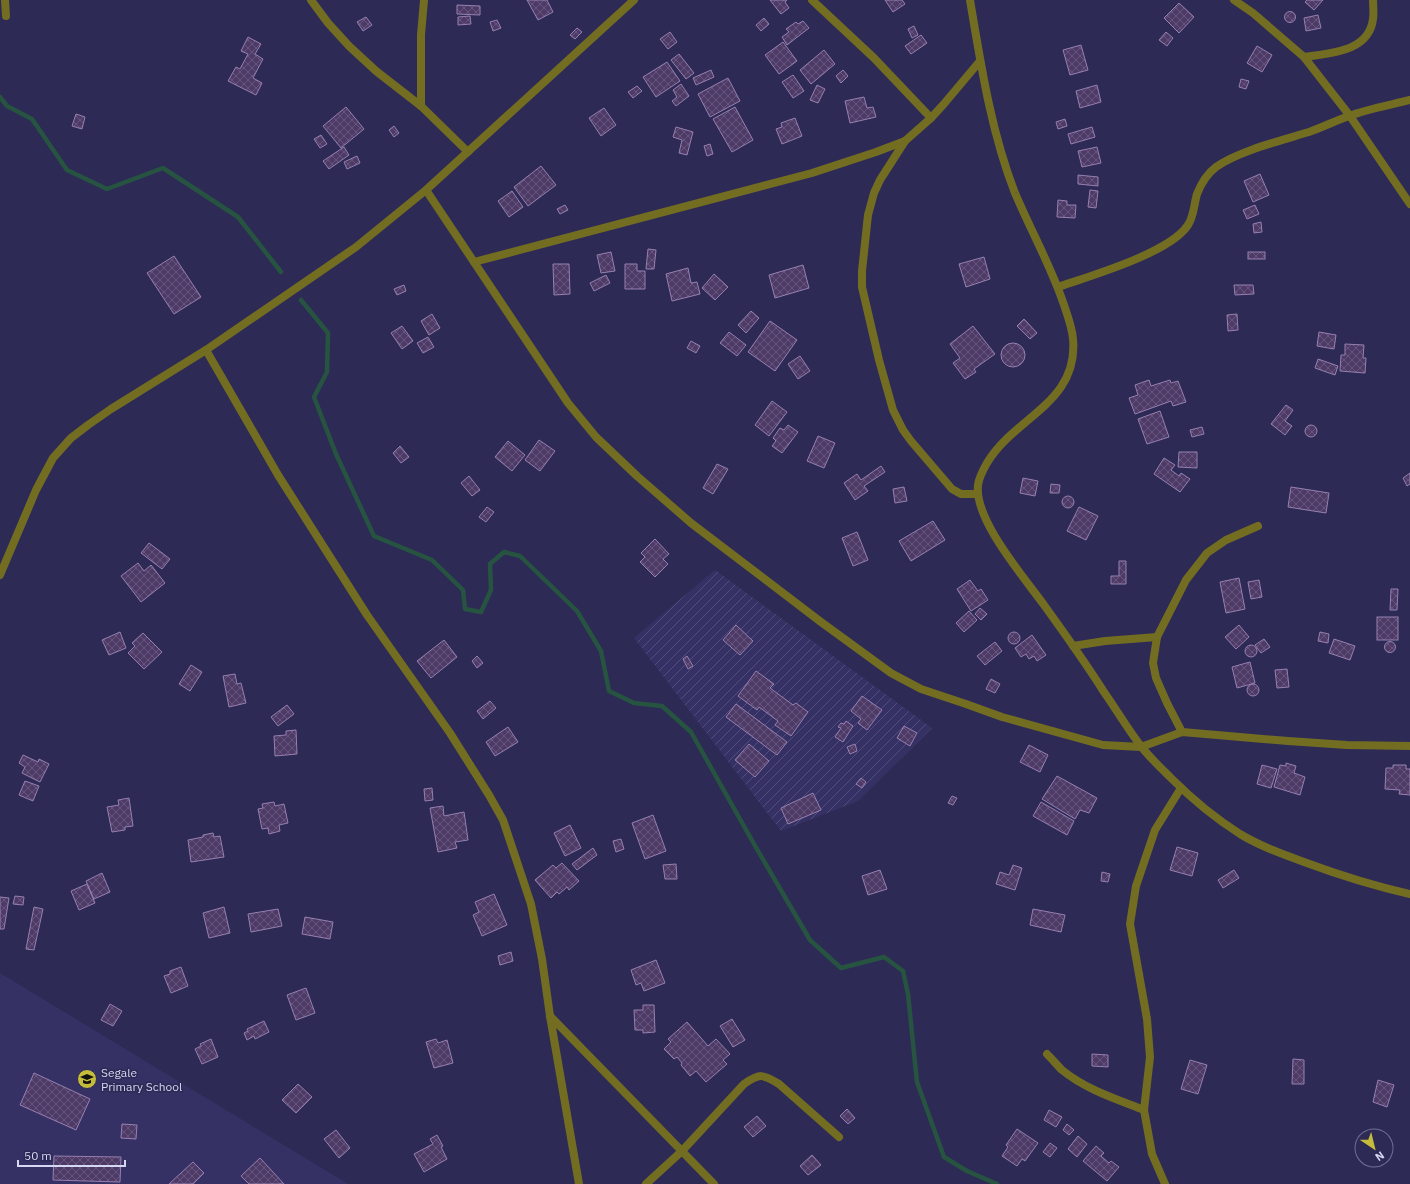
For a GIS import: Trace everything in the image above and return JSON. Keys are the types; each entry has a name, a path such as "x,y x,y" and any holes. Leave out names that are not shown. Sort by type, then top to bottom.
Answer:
{"street":[{"path":"0,12 6,16 5,0"},
{"path":"311,0 328,23 349,46 376,71 421,106 468,152"},
{"path":"421,106 421,35 424,0"},
{"path":"0,575 36,490 53,458 71,438 88,425 206,350 356,247 426,190 634,0"},
{"path":"812,0 874,58 931,118"},
{"path":"970,0 980,61 991,111 1006,165 1016,194 1058,287 1071,325 1073,341 1073,354 1066,382 1052,398 1002,442 991,456 978,482 978,494 983,512 996,538 1074,646 1141,747 1199,805 1241,834 1262,846 1338,875 1410,894"},
{"path":"1234,0 1253,13 1304,57 1350,116 1410,204"},
{"path":"1304,57 1350,48 1360,43 1371,28 1373,19 1373,0"},
{"path":"978,494 961,494 952,489 903,430 893,410 879,360 864,294 862,271 868,215 874,193 880,180 905,141 931,118 980,61"},
{"path":"1058,287 1108,270 1145,255 1167,244 1181,234 1188,225 1193,214 1197,193 1208,175 1216,167 1254,149 1324,127 1350,116 1410,100"},
{"path":"474,262 812,173 905,141"},
{"path":"426,190 568,403 596,437 637,476 691,523 891,673 922,689 1002,717 1103,745 1141,747 1182,732 1288,742 1410,746"},
{"path":"206,350 278,475 366,614 450,733 503,820 531,904 542,960 550,1016 579,1184"},
{"path":"1182,732 1166,703 1156,678 1153,663 1157,637 1186,580 1207,553 1226,540 1258,526"},
{"path":"1074,646 1157,637"},
{"path":"1165,1184 1152,1154 1144,1110 1150,1057 1147,1020 1130,924 1136,886 1155,830 1181,788"},
{"path":"550,1016 714,1184"},
{"path":"1046,1054 1063,1070 1077,1080 1095,1090 1144,1110"},
{"path":"646,1184 682,1151 744,1084 761,1075 779,1084 839,1137"}],"shaded area":[{"path":"715,570 932,728 858,801 781,831 634,638"},
{"name":"Segale Primary School","path":"0,973 348,1184 0,1184"}],"building":[{"path":"527,0 547,0 553,12 538,20"},
{"path":"770,0 787,0 785,2 789,8 781,14"},
{"path":"885,0 902,0 905,4 893,12"},
{"path":"1307,0 1323,0 1314,10 1305,2"},
{"path":"1179,3 1194,17 1179,33 1164,18"},
{"path":"457,5 480,6 480,15 457,14"},
{"path":"1288,12 1292,12 1294,13 1294,21 1288,22 1285,19 1285,15"},
{"path":"1318,15 1321,28 1306,31 1304,18"},
{"path":"470,16 471,24 458,25 458,17"},
{"path":"366,17 372,25 363,31 357,22"},
{"path":"764,18 769,24 761,31 756,25"},
{"path":"497,20 501,28 493,31 490,22"},
{"path":"803,21 809,28 787,45 782,37 789,32 786,29 796,22 798,24"},
{"path":"914,26 918,35 912,38 908,29"},
{"path":"577,28 582,32 575,39 570,35"},
{"path":"670,32 677,42 668,49 660,39"},
{"path":"1166,32 1173,38 1167,46 1159,40"},
{"path":"921,35 927,43 911,54 905,46"},
{"path":"248,37 261,44 255,54 263,59 253,78 262,83 256,95 228,81 236,67 240,69 248,54 241,51"},
{"path":"783,42 797,61 779,74 765,55"},
{"path":"1081,45 1088,70 1070,75 1063,50"},
{"path":"1257,46 1272,55 1262,72 1247,63"},
{"path":"824,50 835,64 811,84 800,70"},
{"path":"679,54 694,73 686,79 671,60"},
{"path":"667,62 680,81 656,97 643,77"},
{"path":"711,70 714,77 696,85 693,78"},
{"path":"843,70 848,76 841,83 836,76"},
{"path":"793,75 804,91 793,98 782,82"},
{"path":"728,78 740,101 710,117 698,94"},
{"path":"1241,79 1249,81 1246,89 1239,87"},
{"path":"681,84 689,96 676,106 672,101 677,97 673,90"},
{"path":"817,85 825,89 818,103 810,100"},
{"path":"1097,85 1101,102 1080,108 1076,91"},
{"path":"637,86 642,91 633,98 628,92"},
{"path":"864,97 867,108 873,107 876,117 850,123 845,101"},
{"path":"346,107 364,129 341,148 323,126"},
{"path":"735,107 753,140 732,152 713,119"},
{"path":"604,108 616,125 601,136 589,118"},
{"path":"76,114 85,117 82,129 72,126"},
{"path":"795,118 802,136 782,144 776,129 782,127 781,123"},
{"path":"1065,119 1067,126 1058,129 1056,122"},
{"path":"394,126 399,133 394,137 389,130"},
{"path":"676,127 693,132 687,155 679,153 682,140 673,137"},
{"path":"1092,127 1095,137 1071,144 1068,134"},
{"path":"321,135 327,144 320,148 314,139"},
{"path":"710,144 713,154 707,156 704,146"},
{"path":"344,147 349,155 329,169 323,161"},
{"path":"1097,147 1101,163 1082,167 1078,151"},
{"path":"357,156 360,163 347,169 344,162"},
{"path":"541,166 556,185 528,206 514,187"},
{"path":"1260,174 1269,195 1253,202 1244,181"},
{"path":"1078,175 1098,177 1098,186 1078,184"},
{"path":"1090,190 1098,191 1096,208 1088,207"},
{"path":"512,191 523,207 509,217 498,201"},
{"path":"1058,200 1067,201 1067,205 1076,205 1075,218 1057,217"},
{"path":"565,205 568,210 560,214 557,209"},
{"path":"1255,205 1259,214 1247,219 1243,210"},
{"path":"1261,222 1262,232 1254,233 1253,224"},
{"path":"648,249 656,250 654,269 646,269"},
{"path":"611,252 615,271 601,273 597,255"},
{"path":"1248,252 1265,252 1265,259 1248,259"},
{"path":"174,256 201,297 174,314 147,273"},
{"path":"984,257 990,279 966,287 959,264"},
{"path":"553,264 569,264 570,294 554,295"},
{"path":"625,264 637,264 637,271 645,271 645,289 625,289"},
{"path":"803,265 809,288 775,298 769,275"},
{"path":"688,268 691,283 697,282 700,294 672,301 666,274"},
{"path":"714,274 728,287 715,300 702,288"},
{"path":"606,275 610,283 594,291 590,283"},
{"path":"404,285 406,291 397,295 394,289"},
{"path":"1234,285 1253,285 1254,294 1235,295"},
{"path":"751,311 759,318 746,333 738,325"},
{"path":"432,314 440,328 429,335 421,321"},
{"path":"1237,314 1238,330 1228,331 1227,315"},
{"path":"1024,319 1037,333 1030,339 1017,326"},
{"path":"770,321 797,340 775,371 748,352"},
{"path":"402,326 413,341 402,349 391,333"},
{"path":"973,326 995,354 974,369 976,372 965,379 953,363 960,358 950,344"},
{"path":"729,332 746,345 737,356 720,343"},
{"path":"1319,332 1336,335 1334,349 1317,346"},
{"path":"428,337 434,347 423,353 417,343"},
{"path":"691,341 700,346 696,353 687,348"},
{"path":"1013,343 1022,346 1025,355 1022,364 1013,367 1004,364 1001,355 1004,346"},
{"path":"1345,344 1364,345 1363,358 1366,358 1365,373 1340,371 1341,355 1345,355"},
{"path":"800,356 810,371 798,379 788,364"},
{"path":"1318,359 1338,366 1335,375 1315,368"},
{"path":"1149,380 1151,386 1170,380 1171,383 1178,381 1186,402 1173,406 1171,401 1135,414 1129,398 1138,395 1135,385"},
{"path":"772,401 787,412 769,436 755,425"},
{"path":"1286,405 1293,410 1285,421 1292,426 1285,435 1271,424"},
{"path":"1160,411 1169,437 1147,444 1138,419"},
{"path":"788,425 798,432 782,453 772,446 776,441 773,438 780,428 784,430"},
{"path":"1309,425 1313,425 1317,431 1313,437 1309,437 1305,433 1305,429"},
{"path":"1202,427 1204,434 1192,437 1190,430"},
{"path":"818,436 835,443 824,468 807,461"},
{"path":"539,440 555,451 540,471 525,460"},
{"path":"508,441 525,455 512,471 495,457"},
{"path":"400,446 409,457 401,463 393,453"},
{"path":"1179,452 1197,452 1197,468 1178,467"},
{"path":"1164,458 1175,465 1171,470 1179,476 1181,473 1190,479 1180,492 1154,474"},
{"path":"717,464 728,469 713,494 703,488"},
{"path":"881,466 885,472 864,486 868,491 855,500 844,483 857,474 861,480"},
{"path":"1410,473 1410,484 1407,486 1403,478"},
{"path":"469,476 480,490 472,496 461,483"},
{"path":"1023,478 1038,481 1035,496 1020,493"},
{"path":"1051,484 1060,485 1059,493 1050,493"},
{"path":"904,487 907,501 895,503 893,489"},
{"path":"1291,487 1329,493 1326,513 1288,507"},
{"path":"1066,496 1070,496 1074,502 1070,508 1066,508 1062,504 1062,500"},
{"path":"487,507 494,512 486,522 479,517"},
{"path":"1079,507 1098,516 1086,540 1067,531"},
{"path":"933,521 945,540 911,561 899,541"},
{"path":"857,532 868,560 853,566 842,538"},
{"path":"655,539 669,554 663,559 668,564 655,577 640,562 645,557 641,553"},
{"path":"149,543 170,559 162,569 141,553"},
{"path":"1119,561 1126,561 1126,584 1111,584 1111,576 1119,576"},
{"path":"138,563 144,571 151,565 165,583 141,602 121,576"},
{"path":"1239,578 1245,609 1226,613 1220,582"},
{"path":"970,580 978,591 981,589 988,600 971,611 957,589"},
{"path":"1259,580 1262,597 1251,599 1248,582"},
{"path":"1391,589 1398,589 1397,610 1390,610"},
{"path":"980,608 987,614 981,620 975,614"},
{"path":"969,611 977,620 964,632 956,623"},
{"path":"1377,617 1398,617 1398,640 1377,640"},
{"path":"736,625 753,641 740,655 723,640"},
{"path":"1239,625 1249,637 1236,649 1225,637"},
{"path":"120,632 126,648 109,655 102,640"},
{"path":"1014,632 1018,634 1020,638 1018,642 1014,644 1010,642 1008,638 1010,634"},
{"path":"1320,632 1329,634 1328,643 1318,641"},
{"path":"143,633 162,652 144,669 128,653 135,646 132,643"},
{"path":"1032,635 1046,655 1037,661 1034,656 1029,659 1026,654 1021,657 1015,648"},
{"path":"1264,639 1270,647 1261,653 1255,645"},
{"path":"1334,639 1355,646 1350,660 1329,653"},
{"path":"444,640 457,657 431,678 417,661"},
{"path":"1390,641 1394,643 1396,647 1394,651 1390,653 1386,651 1384,647 1386,643"},
{"path":"995,642 1002,651 985,665 977,656"},
{"path":"1249,645 1253,645 1257,651 1253,657 1249,657 1245,653 1245,649"},
{"path":"477,656 483,663 477,668 472,661"},
{"path":"687,656 693,666 688,669 683,659"},
{"path":"1250,662 1255,683 1237,688 1232,667"},
{"path":"191,665 202,672 190,691 179,684"},
{"path":"1287,669 1289,687 1277,688 1275,670"},
{"path":"756,671 774,684 770,688 793,705 796,703 808,712 791,736 775,725 778,721 759,707 757,710 738,696"},
{"path":"235,674 237,684 241,683 246,703 229,707 223,676"},
{"path":"991,679 1000,684 995,693 986,689"},
{"path":"1253,684 1257,686 1259,690 1257,694 1253,696 1249,694 1247,690 1249,686"},
{"path":"862,696 882,710 867,730 858,723 861,719 851,711"},
{"path":"490,701 496,708 483,719 477,711"},
{"path":"736,704 787,742 777,755 726,717"},
{"path":"287,705 294,714 278,726 271,717"},
{"path":"846,721 853,726 843,742 835,737 841,728 838,727 841,723 844,724"},
{"path":"904,726 917,733 910,746 897,738"},
{"path":"508,727 518,742 495,756 486,742"},
{"path":"296,730 297,754 275,756 274,736 286,735 286,731"},
{"path":"749,744 769,761 755,777 735,760"},
{"path":"855,744 857,751 850,754 847,747"},
{"path":"1029,745 1048,755 1040,772 1020,762"},
{"path":"23,755 38,762 39,759 49,764 40,782 22,773 25,767 19,763"},
{"path":"1286,763 1296,766 1294,773 1305,777 1300,795 1274,787 1280,765 1286,766"},
{"path":"1262,765 1277,769 1271,788 1257,784"},
{"path":"1393,765 1406,765 1406,769 1410,769 1410,795 1399,794 1400,790 1385,789 1386,768 1393,768"},
{"path":"1057,776 1097,798 1089,813 1080,810 1075,819 1042,799"},
{"path":"861,778 866,782 862,788 856,784"},
{"path":"25,781 39,786 33,801 19,795"},
{"path":"432,788 433,800 425,801 424,789"},
{"path":"813,793 821,810 788,824 781,808"},
{"path":"952,796 957,798 953,805 948,803"},
{"path":"129,798 133,826 125,827 125,830 112,832 107,807 119,805 118,800"},
{"path":"274,802 275,806 284,804 288,823 279,825 280,831 269,834 268,828 262,829 258,809 263,808 262,804"},
{"path":"1041,802 1074,821 1067,835 1033,816"},
{"path":"443,806 444,816 464,812 468,840 455,842 457,848 438,852 430,808"},
{"path":"653,815 666,851 645,859 632,823"},
{"path":"570,825 581,848 565,856 554,833"},
{"path":"213,833 214,837 220,836 224,857 191,862 188,840"},
{"path":"621,839 624,849 616,852 613,841"},
{"path":"1177,847 1198,853 1192,876 1170,870"},
{"path":"593,848 597,855 577,870 572,864"},
{"path":"562,863 579,881 569,890 567,887 559,894 557,892 551,898 535,880 553,865 556,868"},
{"path":"676,864 677,879 665,879 663,865"},
{"path":"1013,865 1022,868 1015,890 996,884 1000,872 1009,875"},
{"path":"880,870 887,889 868,895 862,876"},
{"path":"1234,870 1239,878 1223,888 1218,880"},
{"path":"1102,872 1110,874 1108,882 1101,881"},
{"path":"102,873 110,892 94,899 86,881"},
{"path":"87,884 95,903 79,910 71,891"},
{"path":"494,894 507,925 482,936 473,915 479,912 475,902"},
{"path":"15,896 24,897 23,905 13,904"},
{"path":"0,897 9,898 4,929 0,929"},
{"path":"34,907 43,909 34,950 26,949"},
{"path":"224,907 230,933 209,938 203,913"},
{"path":"278,909 282,926 251,932 248,914"},
{"path":"1033,909 1065,915 1061,932 1030,925"},
{"path":"305,917 333,922 330,939 302,934"},
{"path":"511,952 513,961 500,965 498,956"},
{"path":"656,960 665,983 644,991 641,983 636,985 631,970"},
{"path":"181,967 188,986 171,993 164,976 170,974 170,971"},
{"path":"306,988 315,1013 296,1020 287,995"},
{"path":"110,1004 122,1011 113,1026 101,1020"},
{"path":"643,1005 654,1005 655,1032 643,1033 643,1030 635,1030 634,1010 643,1010"},
{"path":"732,1019 745,1040 733,1047 720,1026"},
{"path":"264,1021 269,1032 255,1039 254,1036 247,1040 244,1033 248,1031 247,1029"},
{"path":"687,1022 708,1046 716,1039 730,1054 723,1060 727,1064 706,1082 696,1071 690,1076 681,1065 682,1063 677,1057 674,1059 664,1049 671,1042 668,1039"},
{"path":"211,1039 218,1057 202,1064 195,1049 201,1046 200,1044"},
{"path":"436,1039 438,1043 447,1040 453,1063 434,1068 426,1042"},
{"path":"1092,1054 1108,1055 1108,1067 1092,1066"},
{"path":"1293,1059 1304,1060 1304,1084 1292,1084"},
{"path":"1190,1060 1207,1065 1198,1094 1181,1089"},
{"path":"34,1073 90,1099 76,1130 20,1105"},
{"path":"1378,1080 1394,1085 1387,1107 1373,1102"},
{"path":"298,1084 312,1097 296,1113 282,1100"},
{"path":"847,1109 855,1118 848,1124 840,1116"},
{"path":"1049,1110 1062,1117 1056,1127 1044,1120"},
{"path":"757,1116 766,1126 753,1137 744,1127"},
{"path":"122,1124 137,1125 136,1139 121,1138"},
{"path":"1067,1124 1074,1130 1069,1135 1063,1130"},
{"path":"1017,1129 1038,1143 1025,1161 1022,1159 1017,1166 1002,1156 1008,1147 1006,1145"},
{"path":"336,1130 350,1148 339,1158 324,1139"},
{"path":"437,1135 443,1146 441,1147 447,1159 424,1172 414,1154 433,1144 430,1139"},
{"path":"1078,1136 1087,1144 1077,1157 1068,1149"},
{"path":"1050,1143 1057,1148 1050,1157 1043,1152"},
{"path":"1096,1146 1104,1153 1101,1156 1109,1163 1111,1161 1119,1167 1107,1181 1083,1161"},
{"path":"812,1155 821,1165 808,1175 800,1166"},
{"path":"54,1156 121,1157 120,1182 53,1180"},
{"path":"260,1158 284,1184 249,1184 241,1176"},
{"path":"193,1162 204,1173 193,1184 169,1184"}],"waterway":[{"path":"0,97 7,106 32,119 67,170 107,189 163,168 238,217 281,272"},
{"path":"301,300 328,333 327,372 314,397 336,454 374,536 432,560 463,590 465,609 481,612 491,590 490,564 504,552 520,556 577,611 601,651 609,691 634,703 662,706 691,732 810,940 841,968 884,957 903,971 908,994 917,1082 944,1157 967,1171 997,1184"}],"place":[{"name":"Segale Primary School","path":"87,1079"}]}
